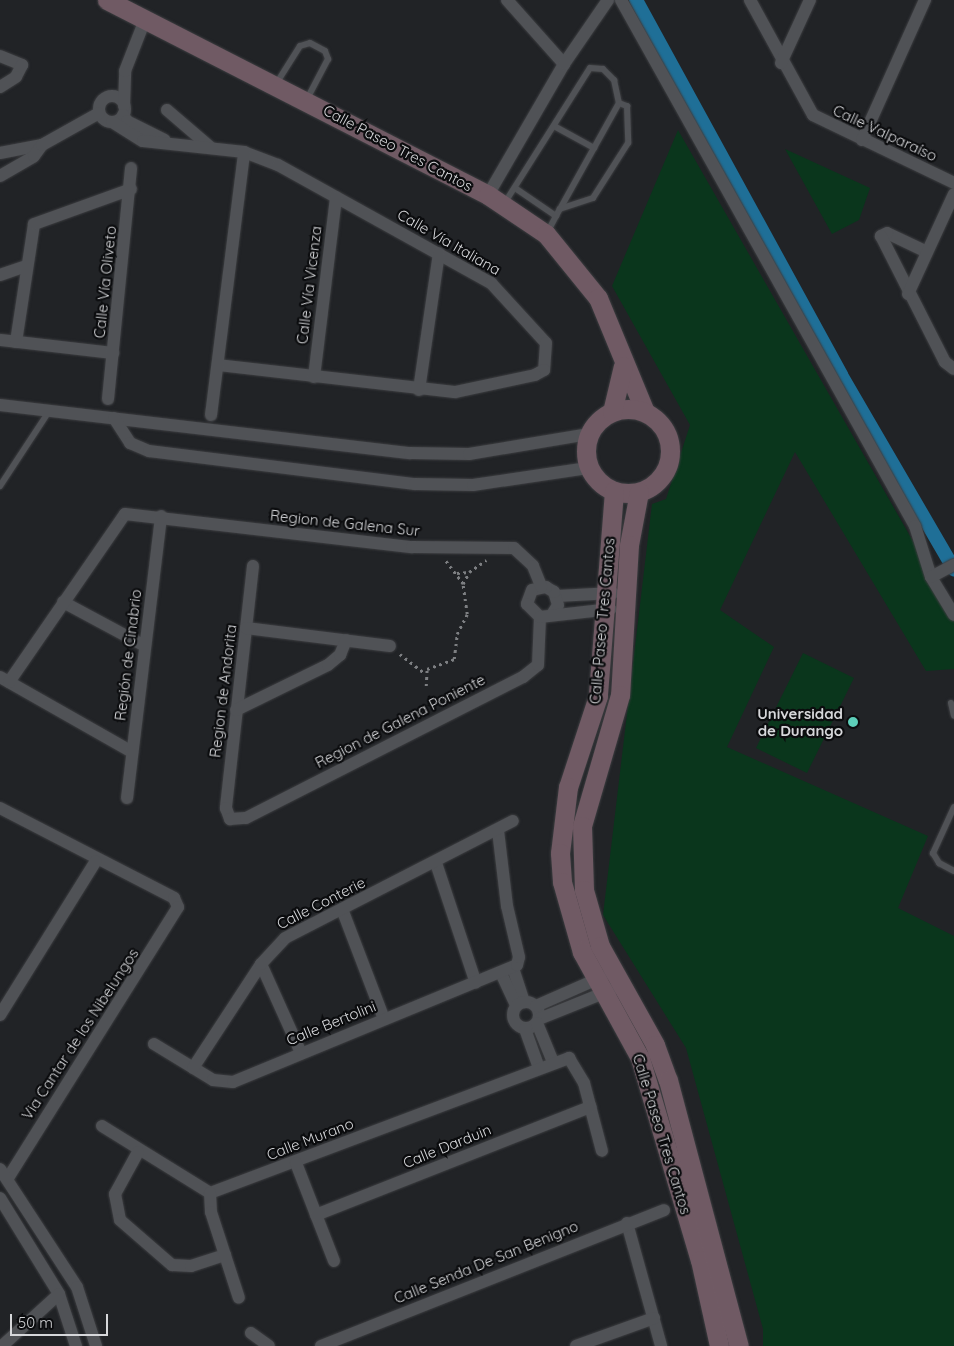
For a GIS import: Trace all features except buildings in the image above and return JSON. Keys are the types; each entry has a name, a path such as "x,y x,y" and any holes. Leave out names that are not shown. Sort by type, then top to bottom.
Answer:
{"street":[{"name":"Calle Paseo Tres Cantos","path":"107,0 146,17 496,200 546,234 598,298 623,366 645,412"},
{"path":"507,0 564,64"},
{"path":"496,200 564,64 608,0"},
{"path":"621,0 915,526 931,577 954,615"},
{"name":"Calle Valparaíso","path":"750,0 781,63 813,115 954,183"},
{"path":"781,63 810,0"},
{"path":"862,140 925,0"},
{"path":"120,114 125,71 146,17"},
{"path":"0,56 22,65 16,77 0,87"},
{"path":"99,113 104,98 125,71"},
{"path":"104,98 116,97 120,114"},
{"path":"167,110 210,147"},
{"path":"0,153 42,144 99,113 120,114"},
{"name":"Calle Vía Italiana","path":"120,114 143,141 169,142 244,152 336,197 491,283 511,300 546,343 544,370 455,392 419,390 219,365"},
{"path":"0,176 34,156 42,144"},
{"path":"211,415 219,365 244,152"},
{"name":"Calle Vía Oliveto","path":"108,400 131,189 131,168"},
{"path":"16,342 26,266 34,224 131,189"},
{"path":"908,294 954,194"},
{"name":"Calle Vía Vicenza","path":"314,377 336,197"},
{"path":"927,252 886,233 881,236 908,294 945,362 954,369"},
{"path":"419,390 439,253"},
{"path":"0,275 26,266"},
{"path":"0,340 113,353"},
{"path":"0,405 410,453 469,454 589,434 612,412 623,366"},
{"path":"114,418 130,443 148,451 415,484 473,485 588,468 614,491 639,492 659,480 670,452 661,424 645,412 612,412"},
{"path":"588,468 589,434"},
{"name":"Calle Paseo Tres Cantos","path":"614,491 603,601 598,696 568,787 560,853 568,915 598,987 640,1058 700,1260 718,1346"},
{"name":"Calle Paseo Tres Cantos","path":"639,492 625,600 620,695 582,835 590,920 617,978 655,1045 668,1080 739,1346"},
{"name":"Region de Galena Sur","path":"63,602 125,514 161,516 439,548 514,548 533,566 541,586"},
{"name":"Región de Cinabrio","path":"126,798 161,516"},
{"name":"Region de Andorita","path":"230,819 226,808 252,566"},
{"path":"931,577 951,566"},
{"path":"603,601 547,615 527,604 529,594 541,586 557,596 603,601 625,600"},
{"name":"Region de Galena Poniente","path":"230,819 246,818 523,677 538,665 547,615 557,596"},
{"path":"132,752 5,679 63,602 145,646"},
{"path":"246,628 390,646"},
{"path":"236,710 328,665 340,655 346,640"},
{"path":"0,808 96,861 0,1015"},
{"name":"Calle Conterie","path":"193,1068 260,964 285,938 436,863 498,831 513,821"},
{"path":"498,831 507,906 525,1004 514,1022 525,1029 539,1068"},
{"name":"Via Cantar de los Nibelungos","path":"4,1174 178,907 174,898 96,861"},
{"path":"436,863 476,983"},
{"path":"342,909 384,1019"},
{"name":"Calle Bertolini","path":"154,1044 221,1083 233,1082 384,1019 501,974 516,962"},
{"path":"260,964 301,1053"},
{"path":"501,974 538,1021 553,1062"},
{"path":"525,1029 617,978"},
{"path":"525,1004 598,987"},
{"name":"Calle Murano","path":"210,1193 296,1163 553,1062 569,1058 584,1083 590,1107"},
{"path":"590,1107 602,1151"},
{"name":"Calle Darduin","path":"316,1215 590,1107"},
{"path":"102,1126 138,1152 210,1193 225,1255 239,1298"},
{"path":"138,1152 115,1194 120,1220 172,1265 191,1266 225,1255"},
{"path":"296,1163 334,1261"},
{"path":"4,1174 77,1287 96,1346"},
{"path":"3,1206 59,1294 76,1346"},
{"name":"Calle Senda De San Benigno","path":"321,1346 664,1210"},
{"path":"628,1223 661,1346"},
{"path":"2,1346 59,1294"},
{"path":"576,1346 654,1318"},
{"path":"251,1333 269,1346"}],"lane":[{"path":"275,84 300,46 310,43 325,51 328,59 306,100"},
{"path":"496,200 515,188 590,68 603,70 614,80 619,103 546,234"},
{"path":"560,209 594,198 628,143 630,114 627,106 619,103"},
{"path":"554,126 594,148"},
{"path":"515,188 556,216"},
{"path":"0,486 50,410"},
{"path":"951,703 954,716"},
{"path":"954,807 933,853 939,863 954,871"}],"path":[{"path":"424,673 432,665 454,659 457,634 467,614 463,584 439,548"},
{"path":"457,573 469,572 496,559"},
{"path":"463,584 469,572"},
{"path":"390,646 424,673 426,686"}],"green space":[{"path":"678,130 954,613 954,669 926,671 795,452 720,610 774,647 727,747 928,836 898,908 954,936 954,1346 763,1346 763,1329 686,1048 603,915 652,504 666,499 690,425 612,286"},
{"path":"785,149 870,188 859,220 832,234"},
{"path":"803,653 854,678 807,773 756,748"}],"waterway":[{"path":"636,0 841,375 954,569"}],"place":[{"name":"Universidad de Durango","path":"853,722"}]}
